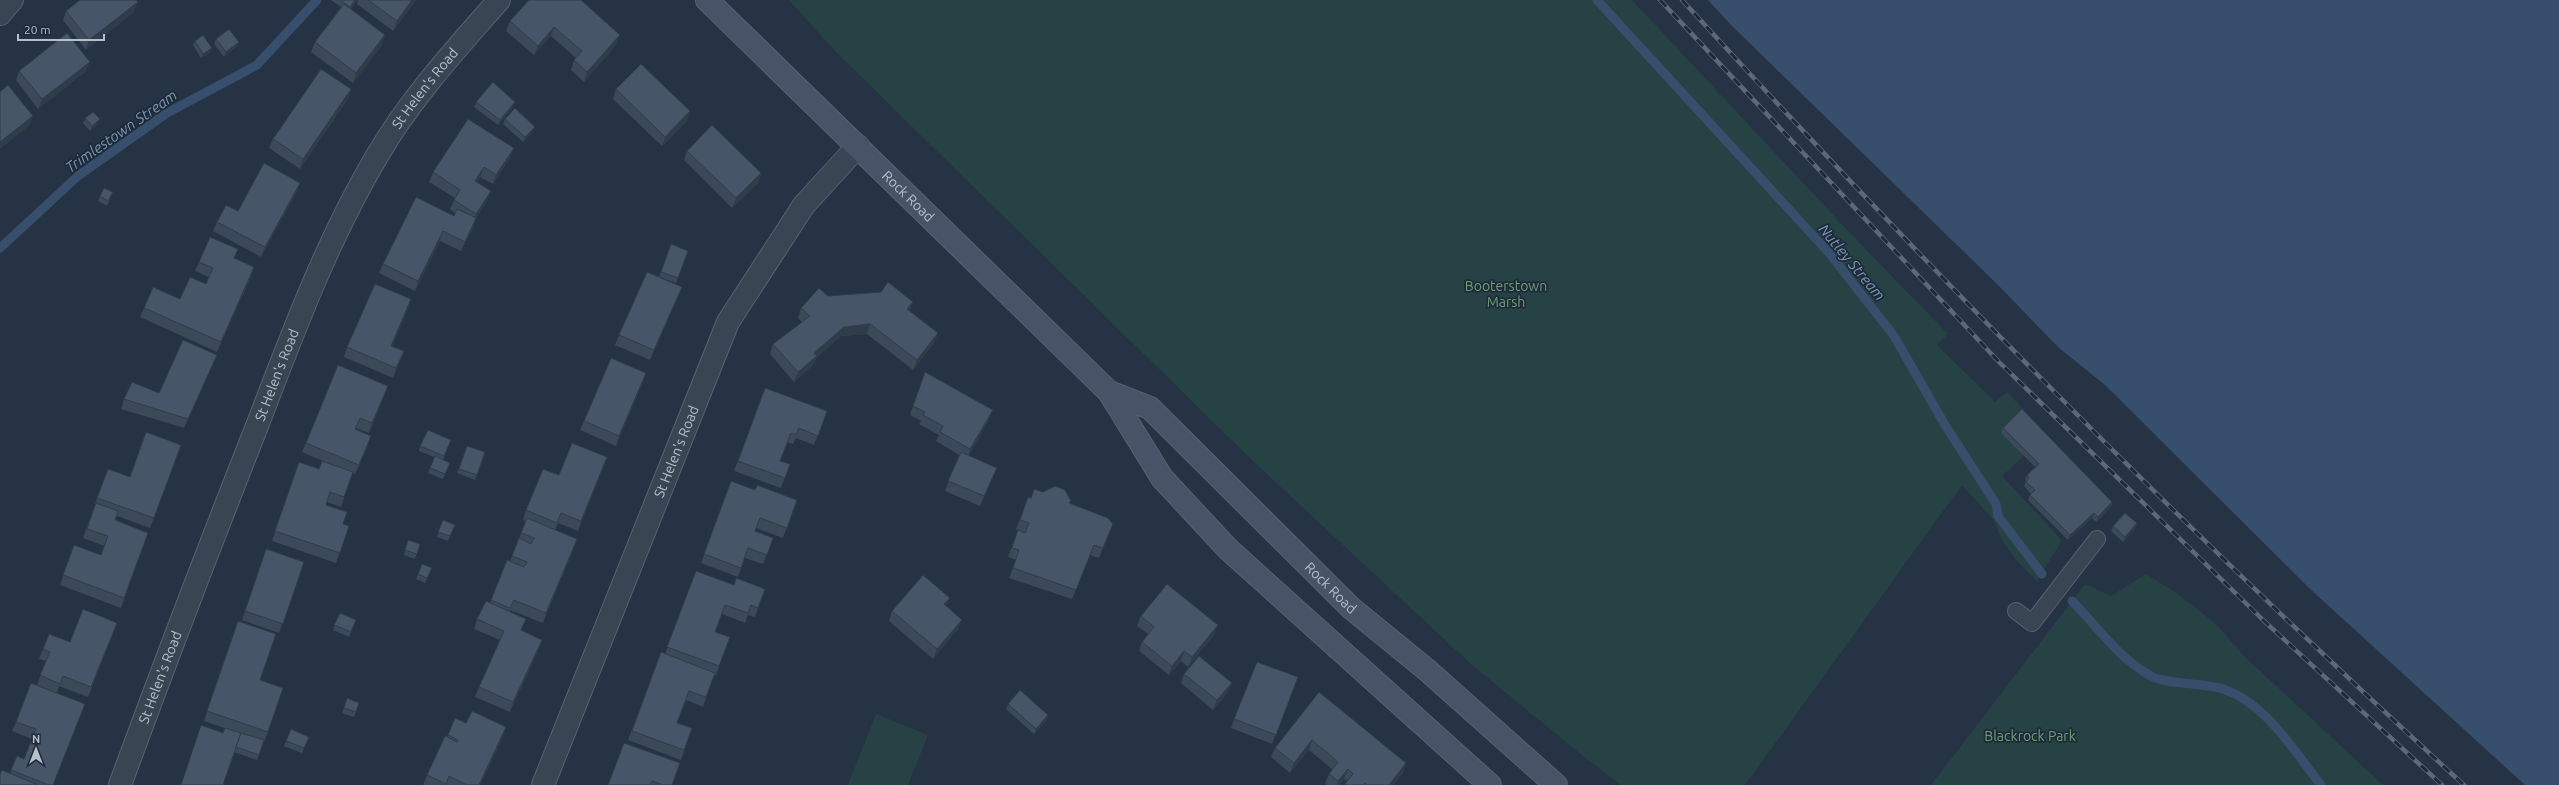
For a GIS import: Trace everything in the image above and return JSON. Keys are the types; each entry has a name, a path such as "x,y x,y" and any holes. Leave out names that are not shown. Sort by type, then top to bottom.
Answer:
{"main road":[{"name":"Rock Road","path":"707,0 1109,392 1162,478 1228,549 1490,785"},
{"name":"Rock Road","path":"1109,392 1150,408 1351,608 1427,670 1556,785"}],"street":[{"path":"0,14 12,0"},
{"name":"St Helen's Road","path":"120,785 170,647 283,358 330,248 376,156 440,67 499,0"},
{"name":"St Helen's Road","path":"543,785 728,322 804,205 858,146"}],"lane":[{"path":"2016,612 2032,622 2097,539"}],"green space":[{"name":"Booterstown Marsh","path":"789,0 1632,0 1850,233 1948,334 1937,345 1995,402 2007,392 2024,410 2020,414 2024,456 2002,476 2059,537 2061,542 2037,581 2018,562 2003,542 1992,518 1962,485 1745,785 1621,785 1583,756 1472,665 1255,463 836,52"},
{"name":"Blackrock Park","path":"2146,574 2178,594 2215,623 2245,657 2383,785 1931,785 2085,584 2111,596"},
{"path":"876,714 928,735 908,785 848,785"}],"water":[{"path":"1708,0 2559,0 2559,785 2525,785 2309,588 2105,385 2058,347 1998,285 1731,25"}],"building":[{"path":"80,0 136,0 138,2 89,40 66,11"},
{"path":"340,0 355,0 350,7"},
{"path":"368,0 412,0 397,21"},
{"path":"529,0 581,0 620,35 587,72 574,60 582,51 554,27 538,46 510,21"},
{"path":"344,4 385,35 356,73 315,42"},
{"path":"229,29 239,42 226,52 216,39"},
{"path":"67,33 90,62 42,99 19,71"},
{"path":"203,35 212,48 203,54 195,41"},
{"path":"641,64 690,111 665,137 616,89"},
{"path":"321,69 351,89 303,159 273,139"},
{"path":"493,82 515,102 500,120 476,102"},
{"path":"8,85 33,116 0,142 0,92"},
{"path":"515,108 535,127 525,137 505,119"},
{"path":"93,112 100,119 92,126 85,118"},
{"path":"468,119 514,148 496,175 484,167 475,181 491,191 476,214 454,200 460,190 433,172"},
{"path":"712,125 761,173 736,198 687,151"},
{"path":"264,163 300,183 265,247 217,222 226,205 238,211"},
{"path":"104,188 113,192 108,201 100,196"},
{"path":"416,197 454,216 457,209 476,218 465,242 443,231 418,281 383,264"},
{"path":"210,237 238,249 234,258 254,267 221,342 144,308 153,287 180,299 190,277 206,284 213,268 199,262"},
{"path":"671,244 688,251 678,278 661,272"},
{"path":"647,272 682,287 654,350 619,335"},
{"path":"888,282 913,302 907,309 938,333 917,360 870,324 844,327 814,353 817,356 798,372 773,344 810,316 801,308 819,288 828,296 881,292"},
{"path":"375,284 411,299 391,346 404,351 396,368 347,347"},
{"path":"183,340 217,355 188,419 124,399 132,382 159,393"},
{"path":"611,358 646,373 619,436 584,421"},
{"path":"338,365 388,386 372,423 360,418 355,429 371,436 359,465 306,443"},
{"path":"925,372 993,410 970,449 940,432 943,426 923,415 925,412 913,406"},
{"path":"765,388 827,411 818,436 799,428 796,435 791,433 780,461 790,464 785,478 738,461"},
{"path":"2022,409 2112,502 2098,517 2094,513 2070,535 2030,495 2035,490 2026,482 2029,478 2027,475 2039,464 2003,428"},
{"path":"428,430 451,440 444,456 420,446"},
{"path":"146,432 181,445 154,518 97,498 108,469 130,477"},
{"path":"572,443 607,457 581,521 561,513 557,523 526,510 543,469 559,475"},
{"path":"467,446 485,452 477,475 459,469"},
{"path":"961,452 997,468 984,496 948,481"},
{"path":"435,456 450,463 445,474 430,468"},
{"path":"322,461 353,472 344,497 330,492 326,505 347,512 343,524 349,526 340,553 275,531 299,462 319,469"},
{"path":"731,481 755,490 757,485 797,500 787,528 760,518 755,531 773,538 767,555 748,548 741,568 704,554"},
{"path":"1055,486 1065,490 1071,501 1069,503 1108,518 1113,524 1103,548 1094,545 1076,590 1013,568 1019,550 1012,548 1018,530 1025,533 1029,523 1020,520 1028,497 1031,498 1034,489 1043,492"},
{"path":"96,503 118,511 115,520 148,533 124,598 63,575 74,545 101,555 108,536 87,529"},
{"path":"2125,513 2137,523 2125,537 2113,526"},
{"path":"527,518 577,539 546,613 514,600 510,608 491,600 507,560 524,567 527,562 512,556 519,538 531,544 534,538 521,533"},
{"path":"443,520 455,525 450,536 438,532"},
{"path":"408,540 420,544 417,554 405,550"},
{"path":"266,549 304,562 283,624 245,611"},
{"path":"422,564 432,568 427,578 418,574"},
{"path":"696,571 734,585 736,578 765,589 758,608 751,605 748,613 725,605 715,632 730,637 719,666 667,647"},
{"path":"923,575 950,598 944,604 962,620 937,649 892,611"},
{"path":"1167,584 1218,625 1192,657 1184,651 1172,666 1142,642 1154,627 1141,616"},
{"path":"486,601 526,619 521,630 542,640 513,702 479,687 504,631 477,619"},
{"path":"83,609 117,623 91,687 63,676 60,684 40,675 50,652 43,649 49,634 70,642"},
{"path":"340,613 356,620 351,632 334,625"},
{"path":"238,621 276,634 260,680 283,688 268,732 207,711"},
{"path":"661,652 715,673 706,697 689,691 677,723 692,728 684,750 632,731"},
{"path":"1199,656 1232,683 1217,700 1184,674"},
{"path":"1257,662 1298,677 1276,735 1234,719"},
{"path":"31,683 85,704 53,785 49,785 11,770 17,756 24,759 36,729 16,722"},
{"path":"1020,690 1048,715 1036,729 1008,704"},
{"path":"1319,692 1406,763 1389,785 1367,785 1365,783 1363,785 1347,785 1345,784 1353,774 1348,769 1338,781 1329,774 1338,762 1312,740 1294,763 1275,748"},
{"path":"347,698 359,703 356,712 344,708"},
{"path":"472,711 506,727 479,785 467,785 449,776 446,784 427,775 445,736 457,742 458,740 448,735 455,718 466,723"},
{"path":"201,725 223,733 225,728 241,733 223,785 181,785"},
{"path":"291,729 309,737 304,748 286,741"},
{"path":"241,733 264,740 259,755 236,747"},
{"path":"624,743 680,763 672,785 663,785 652,781 650,785 608,785"},
{"path":"2,770 38,785 0,785 0,774"}],"waterway":[{"name":"Trimlestown Stream","path":"0,248 78,176 167,113 257,65 317,0"},
{"name":"Nutley Stream","path":"1597,0 1830,254 1894,336 1945,425 1996,504 1998,516 2042,574"},
{"name":"Nutley Stream","path":"2072,601 2109,642 2129,661 2151,676 2165,681 2223,689 2253,705 2278,730 2321,785"}],"railway":[{"path":"1660,0 1999,362 2263,620 2442,785"},
{"path":"1682,0 1871,203 2064,402 2262,596 2464,785"}]}
